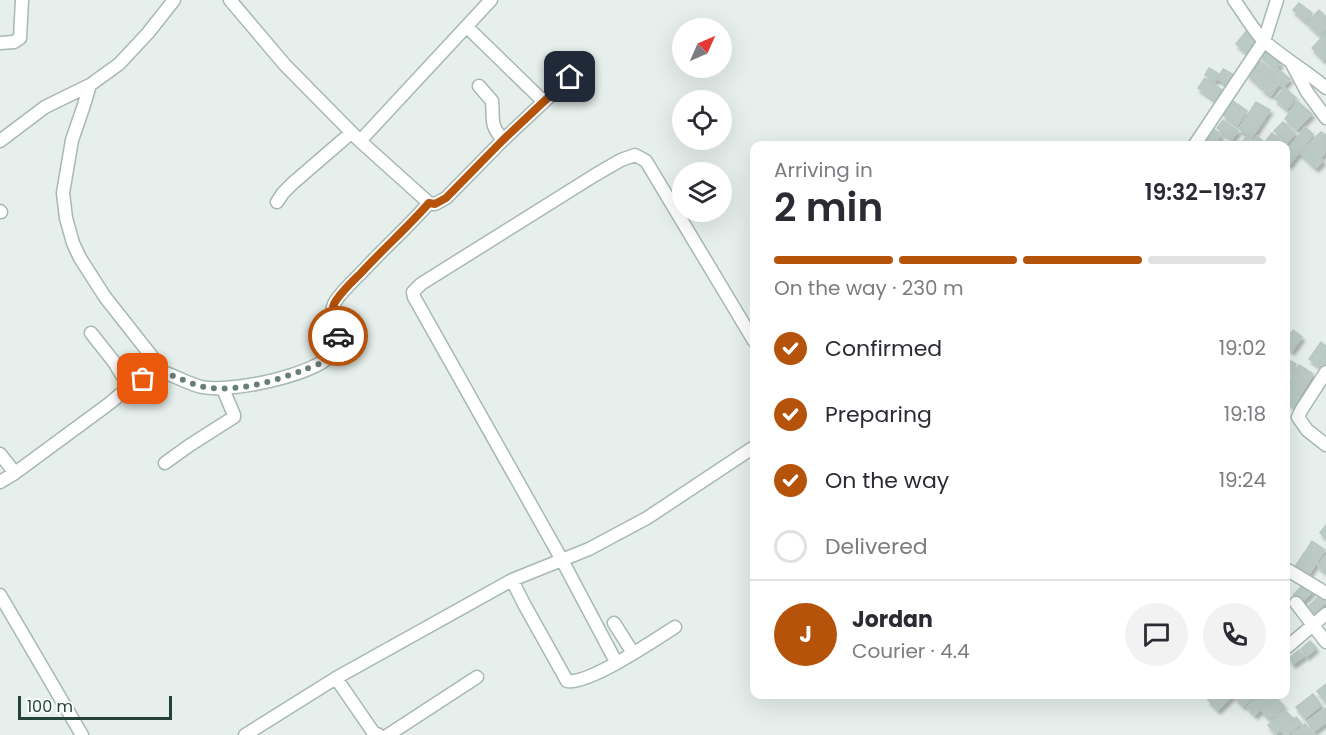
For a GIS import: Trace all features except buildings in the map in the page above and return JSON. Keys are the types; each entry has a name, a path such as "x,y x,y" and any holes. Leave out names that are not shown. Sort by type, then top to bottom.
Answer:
{"street":[{"path":"0,43 14,42 20,38 22,0"},
{"path":"0,141 45,107 90,85 118,64 155,25 174,0"},
{"path":"230,0 285,65 355,137 429,203 435,204 446,198 503,140 583,65"},
{"path":"277,202 283,192 355,137 467,27 491,0"},
{"path":"1234,0 1264,41 1326,88"},
{"path":"1197,141 1264,41 1277,0"},
{"path":"467,27 544,102"},
{"path":"1290,62 1307,92 1326,118"},
{"path":"90,85 72,140 63,193 66,218 73,243 105,297 153,358 160,371 200,387 223,389 265,383 322,363 334,352 339,340 333,316 333,305 384,248 405,230 429,203"},
{"path":"479,86 492,101 494,126 503,140"},
{"path":"616,662 562,560 414,297 414,289 595,175 635,155 646,160 750,334"},
{"path":"91,333 114,362 129,387"},
{"path":"0,482 129,387 160,371"},
{"path":"1326,372 1298,417 1307,430 1326,445"},
{"path":"165,463 234,417 223,389"},
{"path":"245,735 336,678 512,580 588,549 647,518 750,450"},
{"path":"0,454 15,473"},
{"path":"1290,571 1324,589"},
{"path":"512,580 567,681 582,680 675,627"},
{"path":"0,595 82,735"},
{"path":"1296,603 1326,642"},
{"path":"1290,645 1326,614"},
{"path":"614,623 633,653"},
{"path":"388,735 477,676"},
{"path":"336,678 373,732 380,735"}],"way so far":[{"path":"143,379 160,371 200,387 214,389 265,383 322,363 334,352 339,340 338,336"}],"route":[{"path":"338,336 333,305 350,285 429,203 435,204 446,198 570,77"}]}
